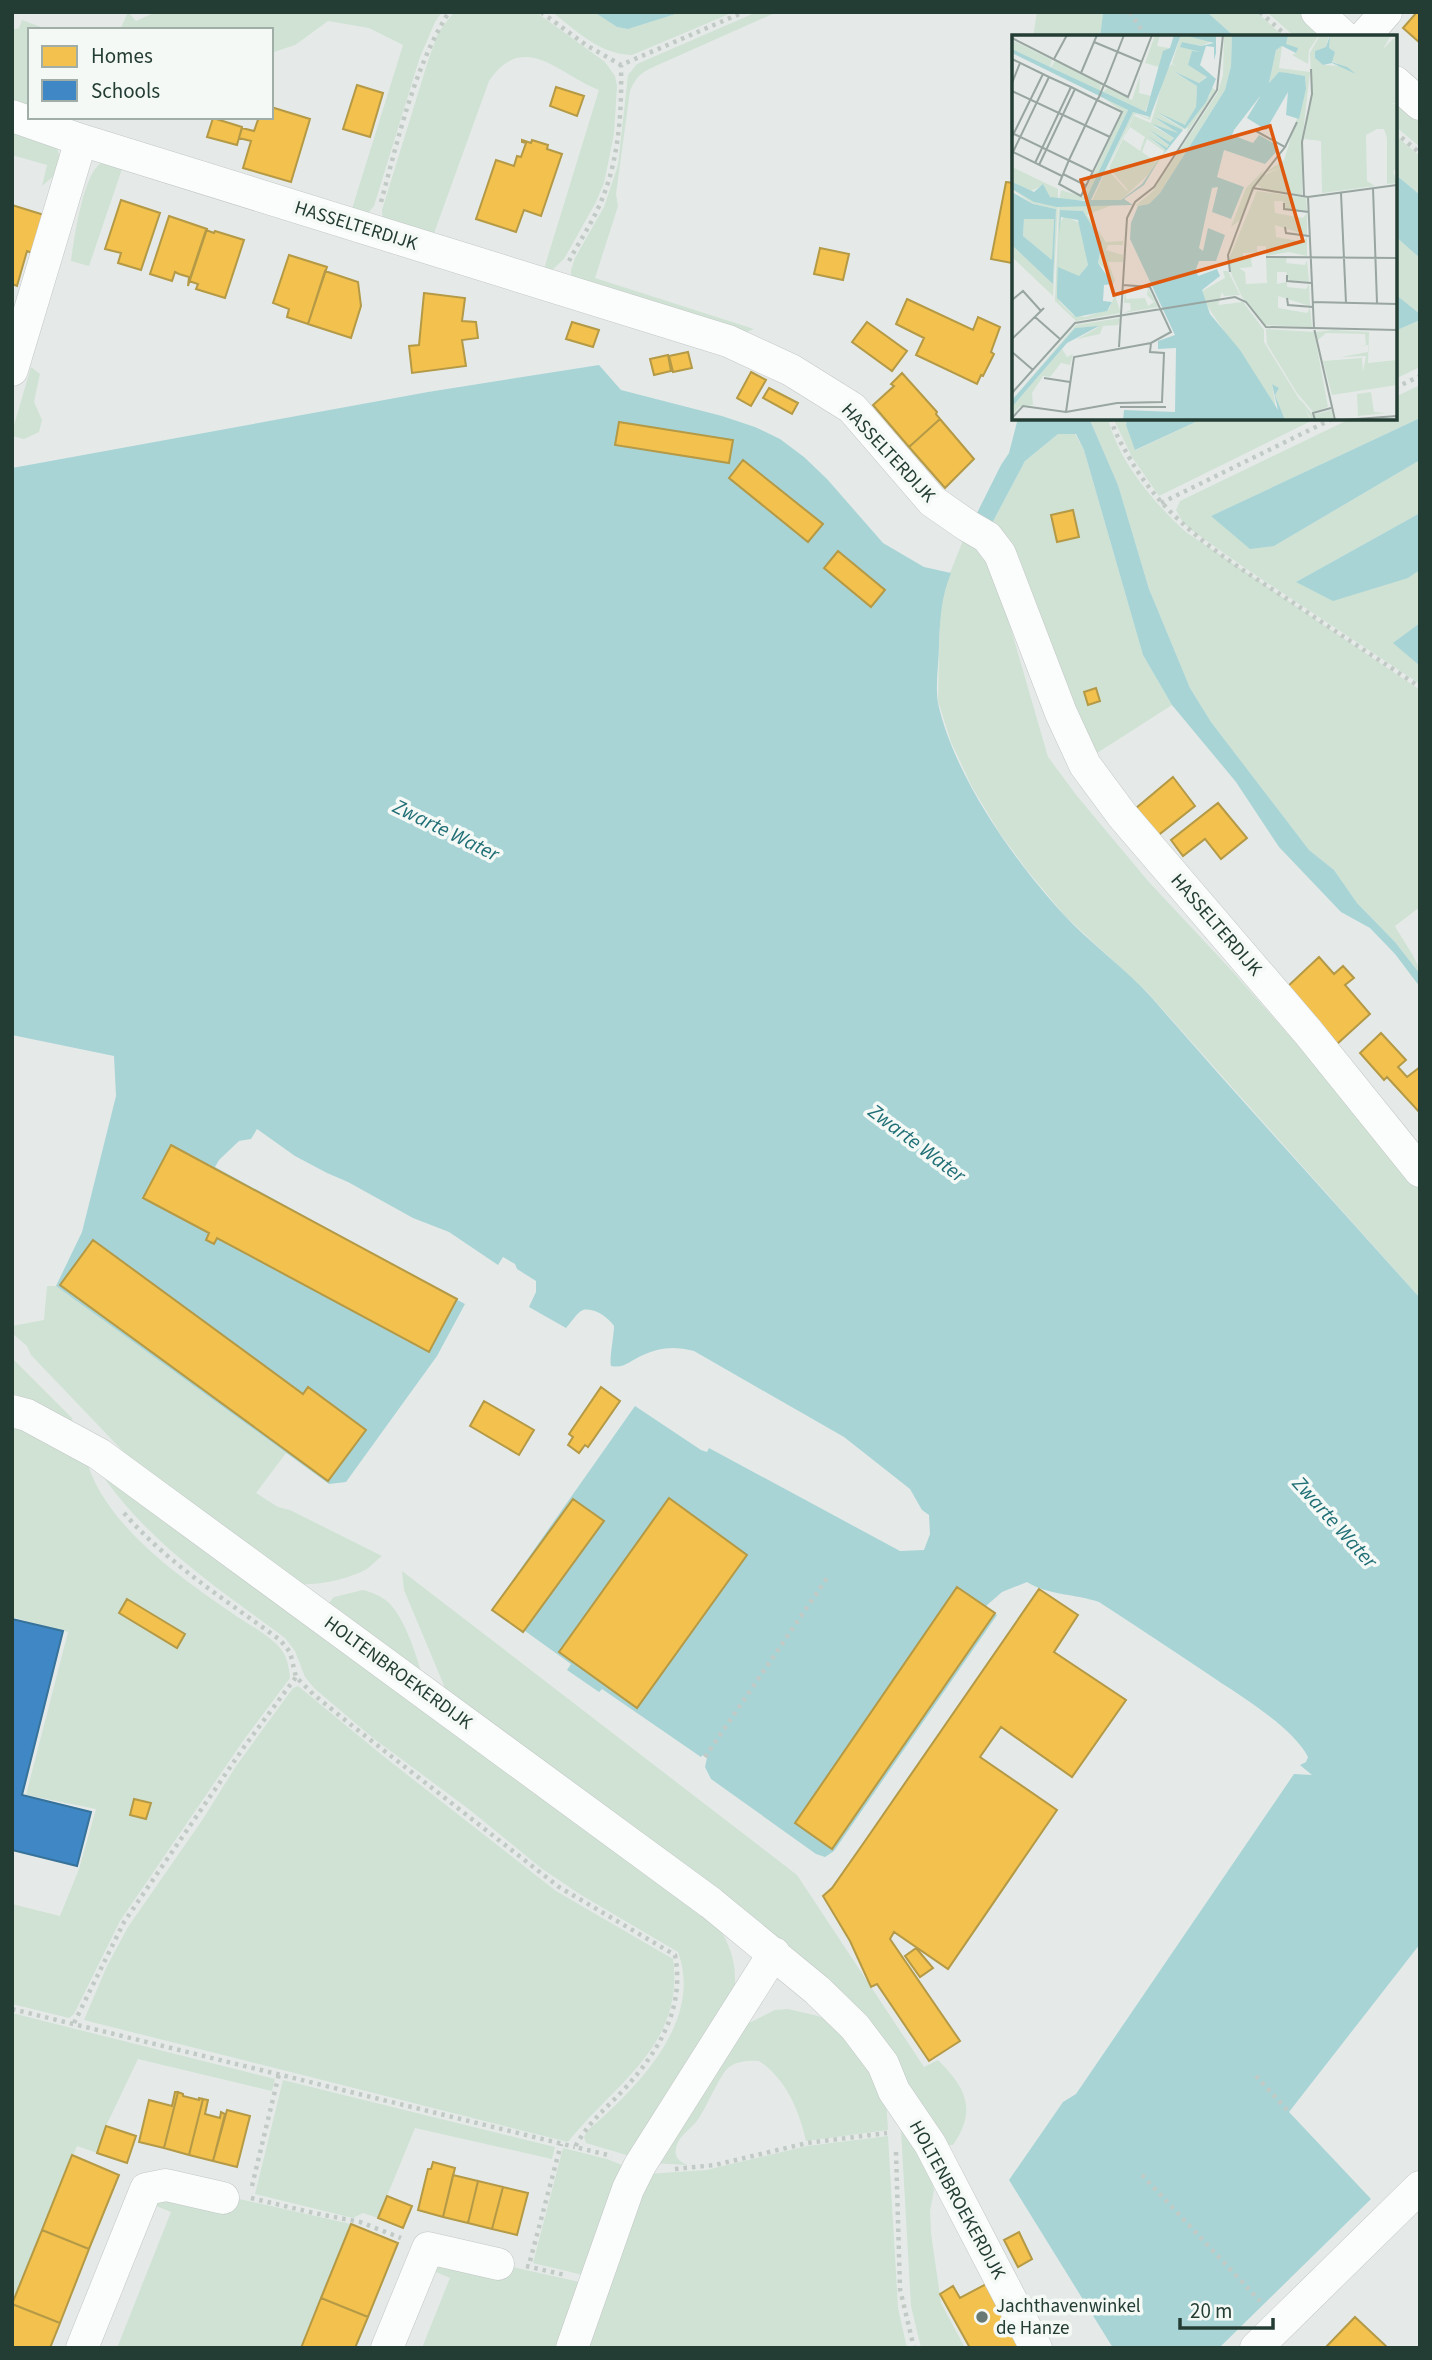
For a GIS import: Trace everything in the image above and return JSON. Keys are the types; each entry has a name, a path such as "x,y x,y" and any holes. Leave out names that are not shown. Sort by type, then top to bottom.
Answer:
{"street":[{"path":"1317,12 1342,35"},
{"path":"1366,35 1386,12"},
{"path":"1397,84 1420,104"},
{"name":"HASSELTERDIJK","path":"12,116 373,232 727,341 790,370 852,408 932,501 978,532 1000,554 1061,713 1086,765 1122,815 1308,1032 1420,1171"},
{"path":"12,370 81,140"},
{"name":"HOLTENBROEKERDIJK","path":"12,1411 27,1415 105,1458 711,1903 817,1990 855,2027 883,2064 894,2091 930,2144 1036,2348"},
{"path":"572,2348 628,2189 640,2165 774,1953"},
{"path":"82,2348 146,2189 166,2185 236,2197"},
{"path":"1256,2348 1420,2187"},
{"path":"387,2348 428,2248 513,2265"}],"path":[{"path":"373,232 410,104 437,31 449,12"},
{"path":"541,12 586,45 621,65"},
{"path":"621,65 744,12"},
{"path":"1130,12 1145,35"},
{"path":"1260,12 1286,35"},
{"path":"559,288 569,261 608,184 618,135 621,65"},
{"path":"1397,134 1420,153"},
{"path":"1397,387 1420,376"},
{"path":"1112,420 1121,444 1138,473 1161,503 1189,531 1240,568 1420,687"},
{"path":"1161,503 1330,420"},
{"path":"122,1512 166,1556 279,1640 290,1652 296,1676 313,1694 350,1724 559,1887 674,1955 678,1990 674,2009 656,2047 628,2085 586,2128 575,2147"},
{"path":"705,1757 827,1578"},
{"path":"74,2024 124,1922 296,1676"},
{"path":"12,2009 603,2153 640,2165"},
{"path":"279,2074 236,2197 360,2221 428,2248"},
{"path":"1256,2076 1289,2112"},
{"name":"HOLTENBROEKERDIJK","path":"640,2165 661,2169 699,2168 807,2143 894,2132 894,2091"},
{"path":"561,2144 513,2265 594,2283"},
{"name":"HOLTENBROEKERDIJK","path":"895,2146 900,2289 914,2348"},
{"path":"1142,2175 1264,2304"}],"green space":[{"path":"128,12 136,21 156,12 442,12 420,57 374,206 367,214 351,212 403,45 369,28 328,21 295,45 273,52 273,28 121,28"},
{"path":"454,12 536,12 605,62 615,76 617,86 614,134 604,183 564,259 551,271 544,269 599,90 543,61 529,57 516,58 502,66 489,81 433,236 383,222 382,210 428,61 438,33"},
{"path":"552,12 594,12 617,27 628,29 682,12 734,12 632,55 609,51 599,46"},
{"path":"757,12 777,12 650,69 635,81 630,91 616,194 618,206 595,278 754,329 742,334 602,285 571,277 575,258 604,207 618,165 628,75 637,64"},
{"path":"1037,12 1106,12 1103,13 1100,35 1033,35"},
{"path":"1207,12 1257,12 1282,35 1233,35"},
{"path":"1267,12 1300,12 1325,35 1293,35"},
{"path":"22,20 44,28 28,28 28,107 12,102 12,30 19,28"},
{"path":"1397,99 1420,118 1420,147 1397,128"},
{"path":"12,131 57,148 60,158 57,173 42,186 47,165 12,155"},
{"path":"1397,137 1420,156 1420,195 1397,176"},
{"path":"101,163 123,166 89,266 71,261 84,193 95,169"},
{"path":"1397,238 1420,258 1420,314 1397,296"},
{"path":"1420,320 1420,367 1397,378 1397,330"},
{"path":"31,367 40,374 34,402 42,420 39,432 24,439 12,436 12,432"},
{"path":"1420,385 1420,418 1211,516 1274,546 1420,460 1420,513 1296,582 1408,578 1420,570 1420,623 1394,643 1420,666 1420,684 1190,529 1176,510 1180,501 1348,420 1397,420 1397,396"},
{"path":"1090,420 1109,420 1120,450 1139,481 1186,532 1420,690 1420,907 1395,926 1414,957 1420,974 1395,942 1357,903 1334,870 1309,850 1211,722 1190,688 1149,589 1118,485"},
{"path":"1114,420 1127,420 1126,425 1136,450 1200,420 1313,420 1159,496 1132,457"},
{"path":"1058,434 1075,434 1084,450 1143,655 1172,705 1083,762 1009,538 990,527 1025,461"},
{"path":"964,538 987,563 1002,598 1048,757 1148,881 1233,972 1420,1186 1420,1298 1148,993 1065,916 999,832 972,787 951,742 938,701 940,610 944,588"},
{"path":"47,1286 56,1286 286,1453 256,1493 278,1507 290,1510 382,1556 367,1569 348,1577 330,1582 293,1583 141,1470 12,1333 12,1326 44,1320"},
{"path":"12,1358 72,1418 73,1422 12,1393"},
{"path":"12,1425 85,1456 94,1481 125,1526 166,1565 275,1643 286,1658 290,1678 243,1741 120,1921 74,2014 69,2018 12,2004 12,1904 60,1916 79,1869 96,1809 26,1795 68,1632 12,1617"},
{"path":"102,1475 707,1908 730,1948 735,1969 734,1994 633,2157 586,2143 584,2137 644,2075 673,2029 682,2004 684,1978 678,1952 581,1895 541,1868 470,1810 373,1738 315,1689 305,1677 295,1651 285,1638 164,1544 121,1500"},
{"path":"402,1571 797,1875 924,2067 938,2060 961,2089 965,2099 965,2120 953,2145 944,2145 900,2076 448,1695 404,1590"},
{"path":"363,1590 382,1598 394,1608 408,1635 421,1672 328,1604 334,1597"},
{"path":"298,1686 556,1891 673,1959 674,1989 668,2016 657,2039 625,2081 568,2142 84,2020 107,1966 128,1927 203,1819 236,1766 293,1688"},
{"path":"788,2009 818,2016 847,2031 886,2099 888,2130 806,2141 800,2118 784,2086 759,2061 746,2061 727,2069 699,2118 679,2140 676,2155 687,2165 652,2163 745,2025 775,2010"},
{"path":"12,2013 275,2079 272,2091 138,2059 106,2126 97,2153 77,2146 12,2304"},
{"path":"283,2080 555,2147 552,2159 415,2128 378,2218 363,2213 353,2218 255,2194"},
{"path":"906,2125 923,2146 934,2190 930,2211 931,2233 941,2303 965,2348 921,2348 911,2306 901,2130"},
{"path":"888,2136 898,2308 907,2348 582,2348 647,2174 706,2170 807,2146"},
{"path":"563,2148 624,2166 587,2276 533,2263"},
{"path":"230,2197 351,2224 301,2348 117,2348 171,2212 149,2203 151,2199"},
{"path":"443,2261 508,2266 584,2283 561,2348 422,2348 450,2278 429,2269"}],"water":[{"path":"594,12 682,12 628,29 617,27"},
{"path":"1207,12 1233,35 1100,35 1103,13"},
{"path":"1397,176 1420,195 1420,258 1397,238"},
{"path":"1397,296 1420,314 1420,320 1397,330"},
{"name":"Zwarte Water","path":"599,365 621,390 722,416 780,439 827,479 883,543 924,567 951,573 941,617 938,703 957,759 988,816 1025,869 1064,915 1152,998 1420,1298 1420,1944 1289,2112 1371,2199 1219,2348 1113,2348 1009,2180 1063,2102 1076,2094 1294,1774 1312,1775 1300,1765 1306,1762 1308,1757 1277,1722 1099,1602 1043,1589 1027,1582 1002,1592 986,1606 997,1615 834,1851 825,1857 816,1854 711,1779 705,1767 707,1758 703,1755 701,1757 602,1689 599,1692 567,1670 571,1664 493,1608 635,1406 701,1450 707,1452 709,1448 900,1551 924,1550 930,1534 929,1515 922,1510 910,1489 844,1437 694,1351 680,1348 655,1350 624,1365 611,1366 614,1326 605,1317 592,1310 583,1310 566,1328 529,1307 536,1292 536,1281 517,1269 515,1264 503,1257 498,1265 449,1232 413,1218 295,1156 257,1129 251,1139 239,1141 215,1167 465,1304 437,1356 346,1482 329,1484 56,1286 82,1232 116,1096 114,1056 12,1035 12,468 428,392"},
{"path":"1420,418 1420,460 1274,546 1250,549 1211,516"},
{"path":"1017,420 1090,420 1118,485 1149,589 1190,688 1211,722 1309,850 1334,870 1357,903 1395,942 1420,974 1420,987 1395,954 1370,928 1341,912 1279,847 1236,782 1172,705 1143,655 1084,450 1076,434 1058,434 1025,461 990,527 974,519 1009,453"},
{"path":"1127,420 1200,420 1135,450"},
{"path":"1420,513 1420,570 1408,578 1333,601 1296,582"},
{"path":"1420,623 1420,666 1393,643"}],"building: Homes":[{"path":"1420,12 1420,43 1403,28"},
{"path":"357,85 383,93 370,137 343,129"},
{"path":"556,87 584,96 577,116 550,106"},
{"path":"273,108 310,119 291,182 243,168 251,141 239,138 242,128 254,131 258,119 273,119"},
{"path":"213,119 242,127 237,145 207,137"},
{"path":"522,140 548,145 547,149 562,154 541,216 524,210 516,232 476,219 496,160 514,166 526,143"},
{"path":"1006,182 1012,183 1012,263 991,259"},
{"path":"121,200 160,213 141,270 118,263 121,253 105,249"},
{"path":"12,205 44,215 32,253 27,251 17,286 12,284"},
{"path":"169,216 207,229 188,286 189,277 175,272 172,281 150,274"},
{"path":"206,230 244,240 225,298 196,289 198,284 189,281"},
{"path":"820,248 849,254 843,280 814,274"},
{"path":"289,255 327,267 308,324 287,317 289,309 273,303"},
{"path":"325,271 358,282 361,306 351,338 308,324"},
{"path":"424,293 465,298 462,321 476,322 478,338 462,340 466,366 412,373 409,346 419,345"},
{"path":"907,299 973,330 978,317 1000,327 991,352 994,354 977,384 916,355 924,338 896,324"},
{"path":"572,322 599,330 593,347 566,339"},
{"path":"867,322 907,351 892,371 852,342"},
{"path":"688,352 692,368 673,372 669,356"},
{"path":"668,355 671,371 654,375 650,359"},
{"path":"751,372 766,380 751,406 737,398"},
{"path":"902,373 937,412 940,419 909,447 873,405 894,386 891,384"},
{"path":"769,388 798,403 792,414 763,398"},
{"path":"940,419 974,459 945,488 909,447"},
{"path":"619,422 733,440 729,463 615,445"},
{"path":"743,460 823,524 808,542 729,478"},
{"path":"1073,510 1079,537 1057,542 1051,515"},
{"path":"838,551 885,590 871,607 824,568"},
{"path":"1096,688 1100,701 1088,705 1084,692"},
{"path":"1173,777 1195,806 1151,841 1129,814"},
{"path":"1218,803 1247,838 1221,859 1205,839 1183,856 1171,840"},
{"path":"1319,957 1334,974 1343,966 1354,978 1345,985 1370,1014 1337,1044 1287,987"},
{"path":"1381,1033 1406,1060 1398,1067 1407,1077 1420,1067 1420,1113 1387,1077 1384,1080 1360,1053"},
{"path":"171,1145 457,1299 429,1352 217,1238 214,1244 206,1240 209,1233 143,1198"},
{"path":"93,1240 303,1394 308,1387 366,1430 328,1481 60,1285"},
{"path":"601,1387 620,1401 588,1447 585,1445 579,1453 568,1445 573,1437 569,1434"},
{"path":"484,1401 534,1430 519,1455 470,1426"},
{"path":"669,1498 747,1555 637,1708 559,1652"},
{"path":"573,1499 604,1521 523,1632 492,1610"},
{"path":"957,1587 995,1613 832,1849 795,1823"},
{"path":"1039,1589 1078,1615 1054,1652 1126,1700 1072,1777 1001,1727 980,1757 1057,1810 948,1969 894,1932 890,1939 960,2041 929,2061 877,1984 871,1987 850,1941 823,1896 832,1888"},
{"path":"127,1599 185,1634 177,1648 119,1613"},
{"path":"134,1799 151,1803 146,1819 130,1815"},
{"path":"916,1948 933,1968 920,1977 905,1956"},
{"path":"175,2092 178,2092 164,2148 139,2142 149,2100 172,2106"},
{"path":"178,2092 183,2096 203,2099 189,2155 164,2148"},
{"path":"203,2099 208,2100 205,2114 220,2118 221,2112 225,2114 213,2161 189,2155"},
{"path":"227,2110 250,2116 237,2167 213,2161"},
{"path":"106,2126 136,2136 127,2163 97,2153"},
{"path":"72,2155 119,2175 89,2249 42,2230"},
{"path":"433,2162 455,2168 443,2217 418,2210 428,2169 431,2169"},
{"path":"453,2175 478,2181 468,2223 443,2217"},
{"path":"478,2181 503,2187 492,2229 468,2223"},
{"path":"503,2187 528,2193 517,2235 492,2229"},
{"path":"387,2196 412,2206 403,2228 378,2218"},
{"path":"351,2224 398,2243 368,2317 321,2298"},
{"path":"42,2230 89,2249 60,2323 12,2304"},
{"path":"1019,2232 1032,2259 1018,2267 1004,2240"},
{"path":"988,2283 1024,2348 970,2348 940,2294 953,2286 960,2298"},
{"path":"321,2298 368,2317 355,2348 301,2348"},
{"path":"12,2304 60,2323 50,2348 12,2348"},
{"path":"1355,2317 1388,2348 1325,2348"}],"building: Schools":[{"path":"12,1619 63,1631 22,1795 91,1812 77,1866 12,1850"}],"place":[{"name":"Jachthavenwinkel de Hanze","path":"982,2317"}]}
